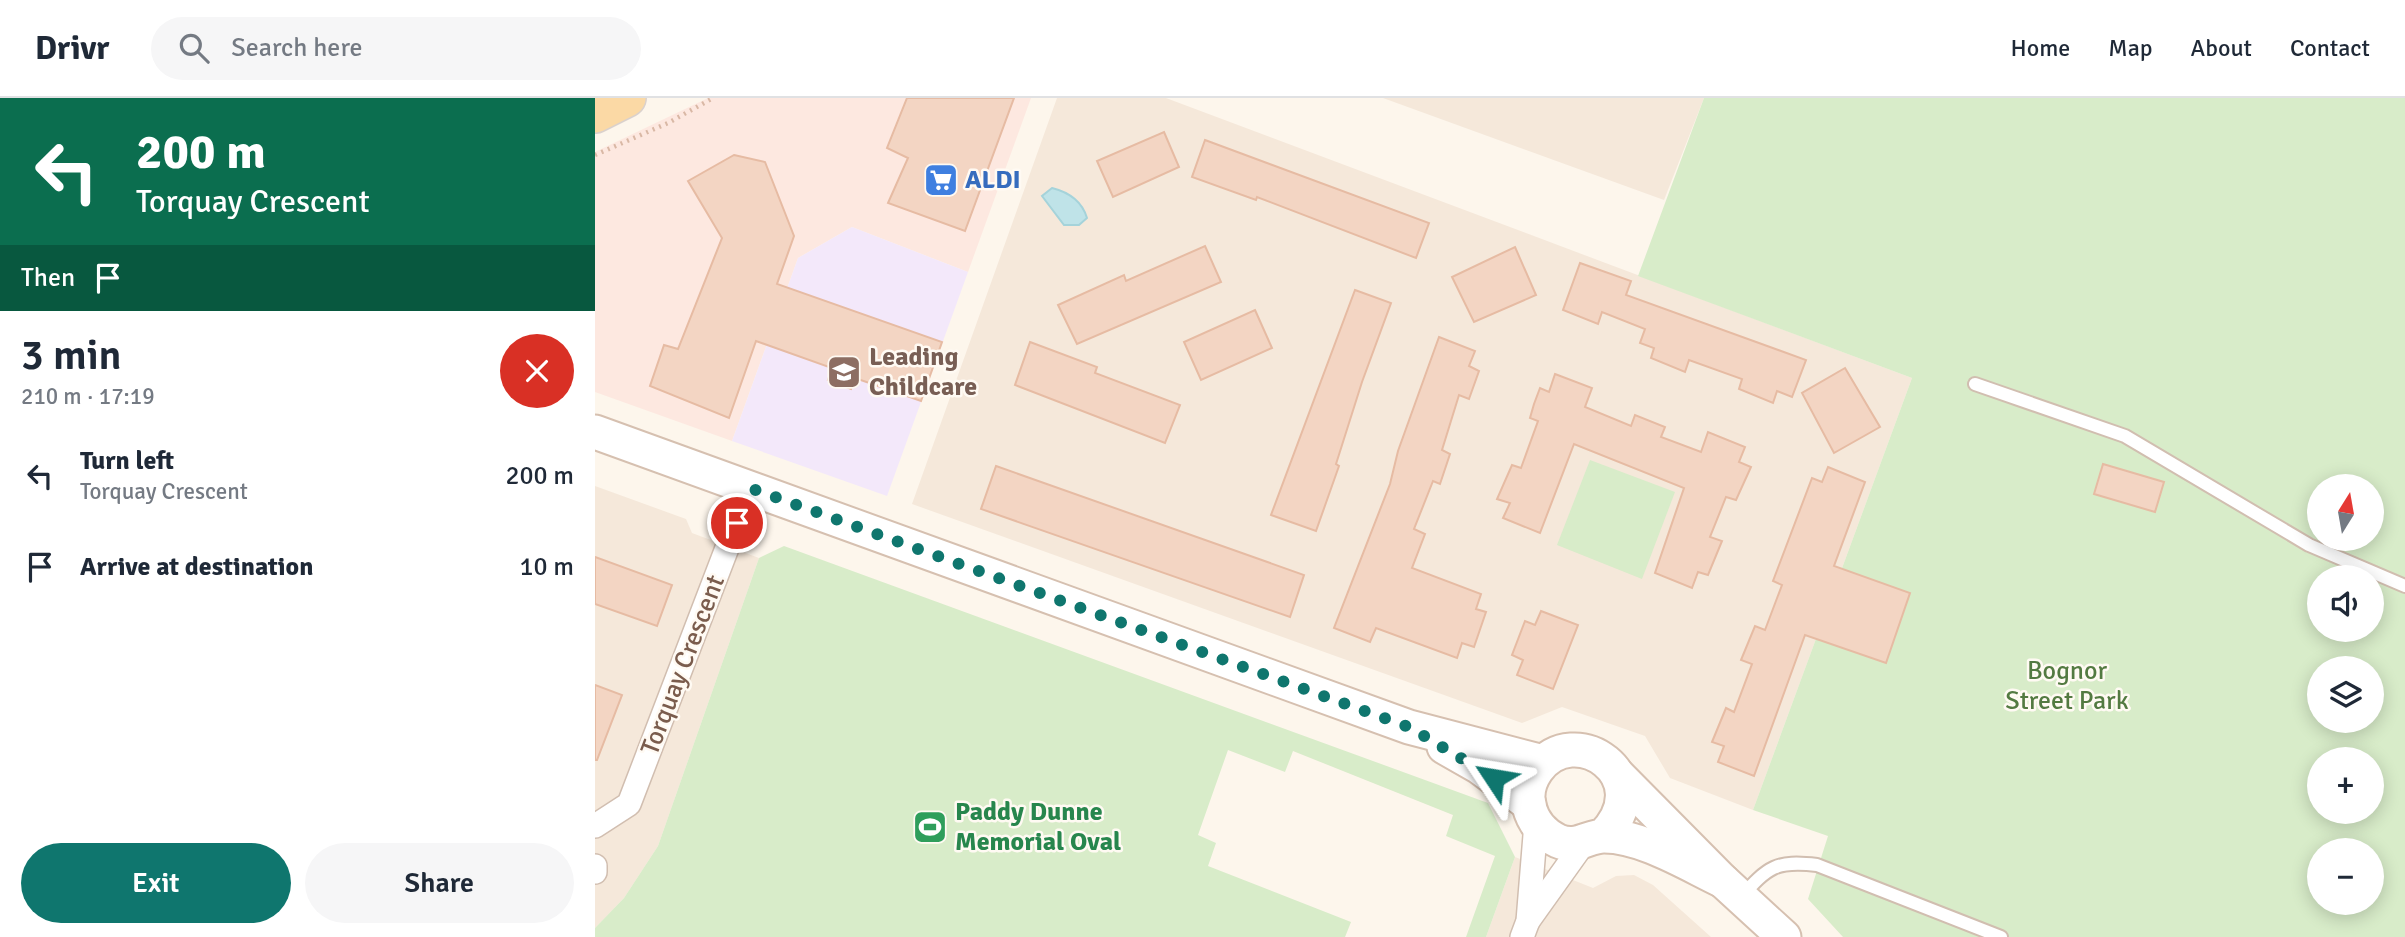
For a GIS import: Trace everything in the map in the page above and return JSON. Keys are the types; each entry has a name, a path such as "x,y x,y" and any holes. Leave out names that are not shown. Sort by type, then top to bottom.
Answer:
{"main road":[{"path":"595,114 627,98"}],"street":[{"path":"595,432 1409,727 1543,762"},
{"name":"Torquay Crescent","path":"595,826 629,804 750,488"},
{"path":"1409,727 1479,767 1558,841 1593,840 1656,849 1732,889"},
{"path":"1525,929 1532,778 1543,762 1560,752 1578,750 1600,756 1732,889 1784,937"},
{"path":"1525,929 1593,840 1621,814 1624,798 1617,774"},
{"path":"595,866 595,872"}],"lane":[{"path":"1975,384 2125,436 2309,545 2405,586"},
{"path":"1732,889 1765,870 1789,862 1817,865 2001,937"}],"path":[{"path":"595,155 668,123 713,98"}],"shaded area":[{"path":"708,98 1031,98 968,272 852,227 798,258 732,441 595,392 595,152"},
{"path":"1057,98 1166,98 1912,378 1753,810 1670,778 1645,736 1562,707 1522,723 912,504"},
{"path":"1383,98 1704,98 1664,200"},
{"name":"Leading Childcare","path":"852,227 968,272 887,496 732,441 798,258"},
{"path":"595,486 686,519 692,533 759,558 658,846 624,898 595,928"},
{"path":"1515,857 1593,888 1616,876 1634,875 1653,885 1711,937 1486,937"}],"green space":[{"name":"Bognor Street Park","path":"1704,98 2405,98 2405,937 1843,937 1808,899 1828,836 1753,810 1912,378 1638,276"},
{"path":"1590,460 1675,492 1642,579 1557,545"},
{"name":"Paddy Dunne Memorial Oval","path":"784,546 1488,803 1515,857 1486,937 1466,937 1495,856 1446,836 1453,815 1293,751 1285,772 1228,750 1198,835 1216,843 1208,866 1351,922 1345,937 595,937 595,928 624,898 658,846 759,558"}],"water":[{"path":"1052,188 1074,198 1087,218 1079,225 1064,225 1042,196"}],"building":[{"name":"ALDI","path":"907,98 1014,98 965,231 888,203 908,158 887,148"},
{"path":"1164,132 1179,167 1113,197 1097,161"},
{"path":"1205,140 1429,223 1416,258 1257,197 1256,200 1192,177"},
{"path":"734,155 765,162 794,236 777,284 942,342 921,401 855,378 851,389 828,380 832,368 756,341 729,418 650,386 664,345 678,349 722,238 688,181"},
{"path":"1205,246 1221,282 1077,344 1058,305 1124,275 1126,281"},
{"path":"1515,247 1536,295 1474,322 1452,277"},
{"path":"1580,263 1631,281 1626,295 1806,360 1792,397 1777,391 1773,403 1739,389 1742,379 1689,360 1685,372 1651,358 1654,348 1640,343 1645,329 1602,312 1598,324 1563,310"},
{"path":"1355,290 1391,303 1362,382 1336,464 1339,466 1316,531 1271,515"},
{"path":"1255,310 1272,348 1201,380 1184,342"},
{"path":"1439,337 1475,351 1469,366 1479,371 1469,399 1459,395 1442,450 1450,454 1440,484 1433,481 1414,529 1425,534 1412,568 1481,594 1476,609 1486,612 1474,647 1462,643 1457,658 1376,628 1370,642 1334,628 1390,484 1398,451"},
{"path":"1030,342 1097,367 1095,373 1180,405 1165,443 1015,385"},
{"path":"1845,368 1880,427 1834,453 1802,393"},
{"path":"1555,374 1592,388 1585,407 1631,426 1635,415 1665,427 1661,437 1701,452 1708,432 1745,447 1739,462 1751,467 1736,500 1726,497 1710,537 1722,541 1708,575 1698,572 1692,588 1655,573 1684,488 1574,444 1540,533 1503,518 1510,503 1497,499 1512,465 1521,468 1538,421 1530,418 1534,404 1540,388 1549,392"},
{"path":"2103,464 2164,482 2155,512 2094,494"},
{"path":"996,466 1304,575 1290,617 981,509"},
{"path":"1828,467 1865,482 1834,566 1910,593 1886,663 1805,635 1754,776 1718,762 1724,746 1712,742 1726,708 1734,712 1752,664 1741,660 1755,626 1765,630 1782,585 1773,581 1812,478 1822,482"},
{"path":"595,557 672,585 657,626 595,604"},
{"path":"1541,611 1578,625 1553,689 1517,675 1523,660 1512,655 1525,621 1535,625"},
{"path":"595,685 622,695 597,760 595,760"}],"place":[{"name":"ALDI","path":"941,180"},
{"name":"Leading Childcare","path":"844,372"},
{"name":"Paddy Dunne Memorial Oval","path":"930,827"}],"route":[{"path":"737,523 750,488 1409,727 1494,778"}]}
